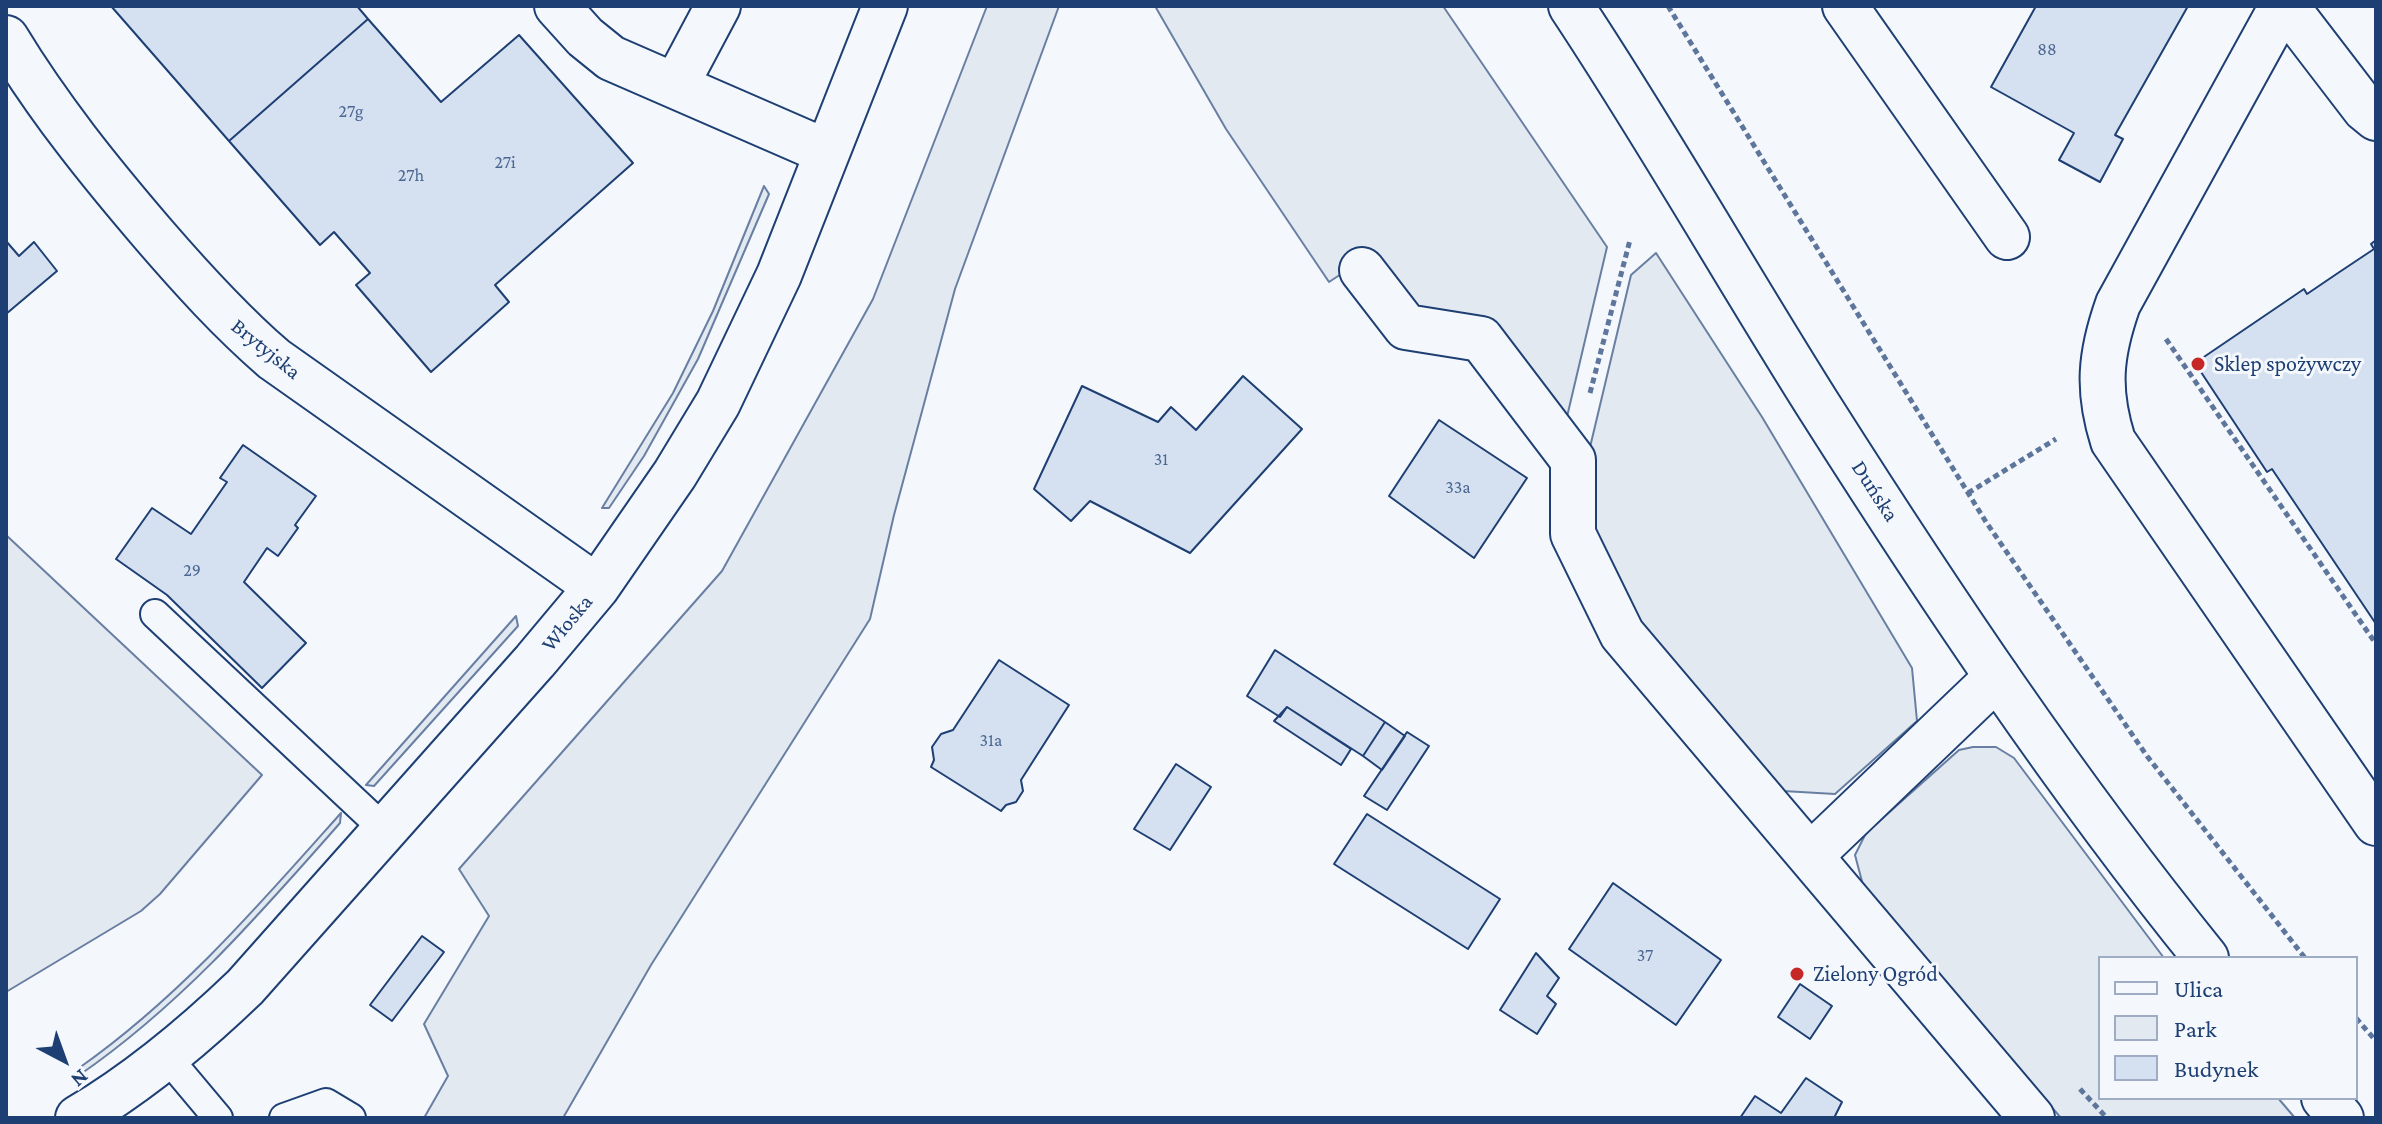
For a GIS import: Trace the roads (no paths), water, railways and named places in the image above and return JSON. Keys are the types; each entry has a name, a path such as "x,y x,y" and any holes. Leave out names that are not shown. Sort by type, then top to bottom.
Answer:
{"street":[{"path":"557,6 585,37 611,58 827,152"},
{"path":"676,85 718,6"},
{"name":"Włoska","path":"78,1118 202,1028 245,987 597,587 675,474 718,403 779,275 885,6"},
{"name":"Duńska","path":"1571,6 1820,409 1997,677 2081,796 2204,956"},
{"path":"1845,6 2007,237"},
{"path":"2376,118 2365,109 2284,6 2118,304 2106,338 2102,370 2103,409 2113,441 2376,823"},
{"name":"Brytyjska","path":"6,38 35,85 93,164 240,330 274,359 597,587"},
{"path":"1362,270 1406,327 1481,339 1573,460 1573,534 1622,634 2032,1118"},
{"path":"1810,856 1997,677"},
{"path":"2326,1100 2341,1118"}],"lane":[{"path":"155,614 385,830"},
{"path":"166,1056 218,1118"},
{"path":"284,1118 326,1103 351,1118"}],"place":[{"name":"Sklep spożywczy","path":"2198,364"},
{"name":"Zielony Ogród","path":"1797,974"}]}
